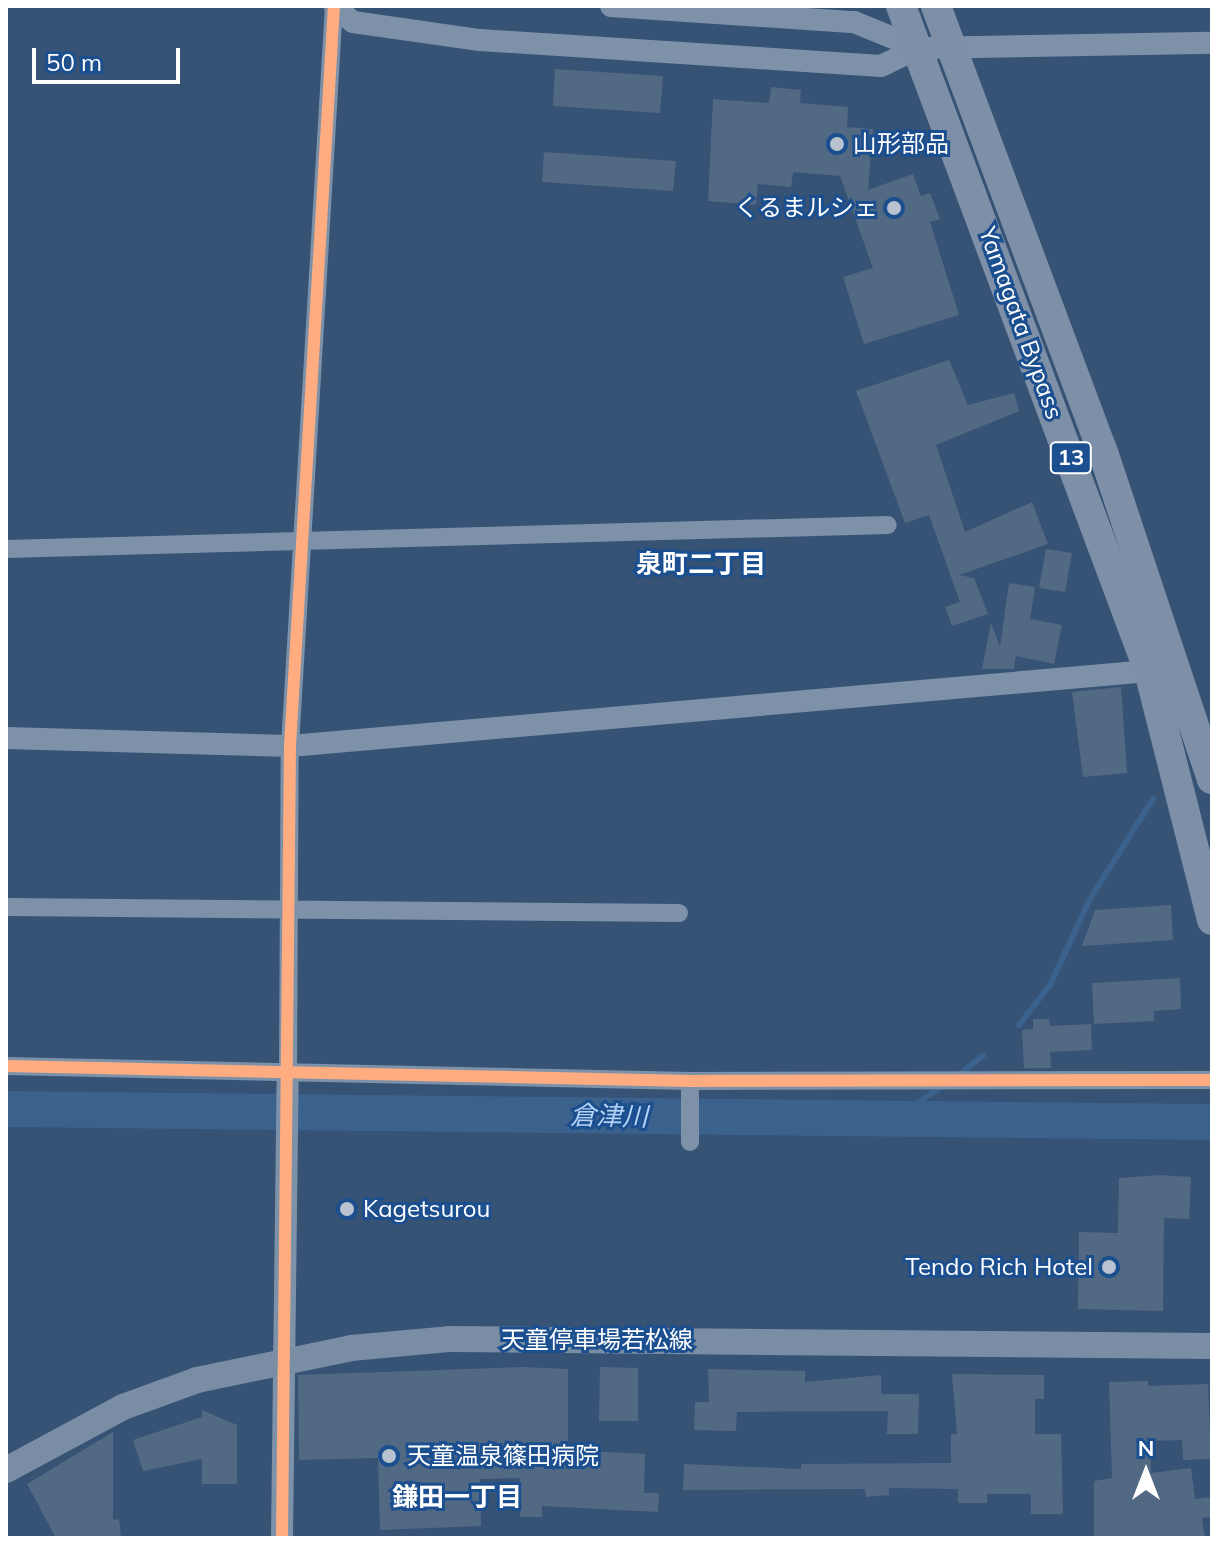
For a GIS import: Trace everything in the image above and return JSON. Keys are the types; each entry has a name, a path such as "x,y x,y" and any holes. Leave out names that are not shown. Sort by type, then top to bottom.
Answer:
{"highway":[{"name":"Yamagata Bypass","path":"901,6 1149,671 1212,920"},
{"name":"Yamagata Bypass","path":"936,6 1097,435 1212,779"}],"main road":[{"name":"天童停車場若松線","path":"6,1470 123,1407 197,1380 283,1360 449,1339 1212,1346"}],"street":[{"path":"334,6 353,22 480,40 881,66 918,48"},
{"path":"282,1538 290,746 334,6"},
{"path":"611,6 854,22 918,48 1212,43"},
{"path":"6,549 303,538 888,525"},
{"path":"6,738 290,746 1149,671"},
{"path":"6,907 679,913"},
{"path":"6,1066 690,1087 1212,1080"},
{"path":"690,1087 690,1138"}],"building":[{"path":"555,69 663,76 660,113 553,106"},
{"path":"771,87 801,90 800,103 848,107 847,127 873,129 868,190 913,174 921,196 930,193 940,219 930,222 959,315 864,344 843,277 873,268 840,176 793,172 791,187 758,184 756,205 708,201 713,99 769,103"},
{"path":"544,152 676,161 673,191 542,182"},
{"path":"949,360 968,405 1014,393 1019,411 936,445 965,532 1032,502 1048,544 959,575 974,578 988,614 952,626 945,607 960,602 929,515 905,523 856,391"},
{"path":"1046,549 1072,553 1065,592 1039,588"},
{"path":"1009,583 1035,587 1030,619 1062,625 1054,664 1016,656 1014,669 982,669 991,623 1000,647"},
{"path":"1121,687 1127,773 1083,777 1072,692"},
{"path":"1171,905 1173,940 1082,946 1095,910"},
{"path":"1180,978 1181,1009 1154,1011 1154,1021 1094,1024 1092,983"},
{"path":"1033,1019 1049,1019 1050,1026 1091,1024 1092,1050 1050,1052 1051,1068 1024,1068 1022,1030 1033,1029"},
{"path":"1160,1175 1191,1177 1189,1219 1164,1218 1163,1311 1078,1309 1079,1232 1118,1233 1119,1178"},
{"path":"523,1367 568,1369 568,1450 645,1454 644,1493 659,1493 658,1512 542,1506 542,1517 520,1517 520,1478 480,1479 481,1526 380,1530 378,1458 299,1460 298,1375"},
{"path":"600,1367 638,1368 638,1421 599,1421"},
{"path":"708,1369 805,1371 805,1382 881,1375 881,1394 919,1394 918,1434 887,1434 888,1411 737,1412 736,1431 694,1430 695,1402 709,1402"},
{"path":"952,1374 1044,1375 1044,1399 1035,1399 1035,1434 1061,1434 1063,1514 1031,1514 1031,1494 987,1494 987,1503 958,1503 958,1489 889,1488 889,1495 866,1497 865,1489 683,1490 684,1464 801,1469 801,1464 951,1463 951,1434 957,1434"},
{"path":"1148,1381 1148,1386 1208,1384 1211,1459 1183,1460 1182,1440 1150,1441 1151,1473 1191,1468 1195,1499 1212,1497 1212,1517 1202,1518 1205,1538 1094,1538 1094,1481 1112,1478 1109,1382"},
{"path":"202,1410 237,1425 237,1484 202,1484 202,1459 143,1471 133,1440 202,1417"},
{"path":"113,1432 113,1520 119,1519 121,1538 56,1538 27,1484"}],"waterway":[{"path":"1019,1025 1050,985 1090,899 1153,799"},
{"path":"957,1076 983,1056"},
{"path":"896,1118 941,1087"},
{"name":"倉津川","path":"6,1109 1212,1122"}],"cycle path":[{"path":"282,1538 290,746 334,6"},
{"path":"6,1066 690,1081 1212,1080"}],"place":[{"name":"山形部品","path":"837,144"},
{"name":"くるまルシェ","path":"894,208"},
{"name":"Kagetsurou","path":"347,1209"},
{"name":"Tendo Rich Hotel","path":"1109,1267"},
{"name":"天童温泉篠田病院","path":"389,1456"}],"district":[{"name":"泉町二丁目","path":"701,564"},
{"name":"鎌田一丁目","path":"457,1497"}]}
